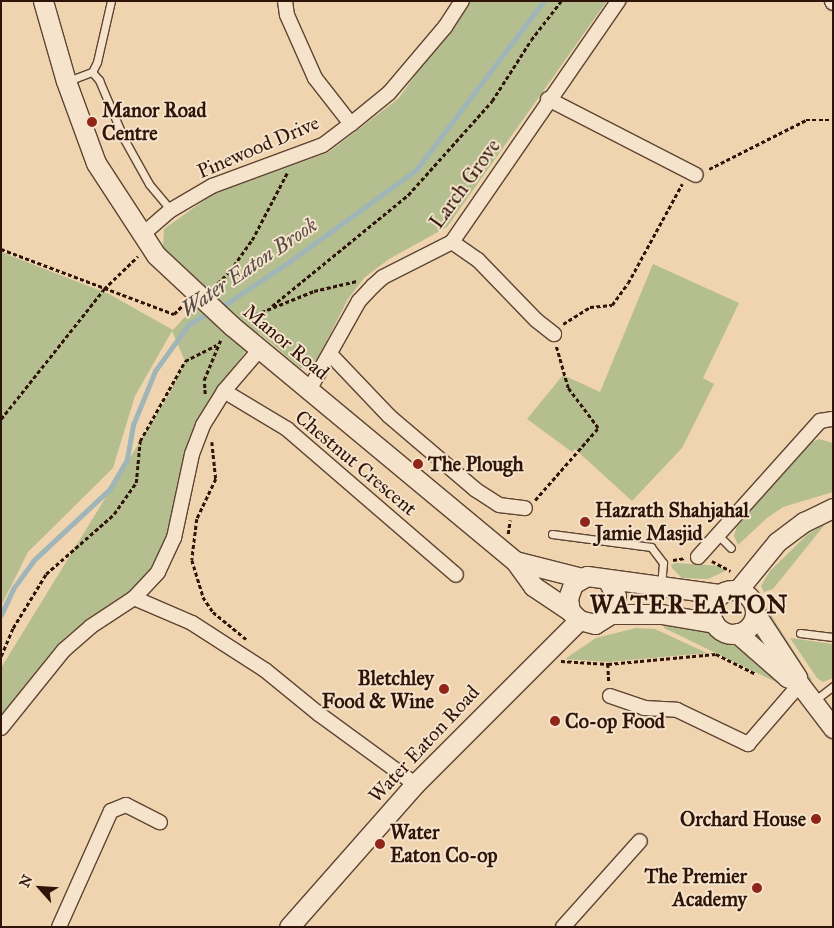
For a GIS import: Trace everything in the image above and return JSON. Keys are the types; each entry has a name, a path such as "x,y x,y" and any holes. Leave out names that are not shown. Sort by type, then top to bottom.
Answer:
{"street":[{"name":"Manor Road","path":"43,1 66,81 96,162 129,218 143,234 156,255 231,325 511,557 533,586 575,616"},
{"path":"285,1 287,15 315,78 352,124"},
{"name":"Pinewood Drive","path":"143,234 171,210 212,186 296,157 323,145 352,124 389,93 445,27 462,1"},
{"name":"Larch Grove","path":"309,390 359,301 372,286 383,277 452,242 548,99 618,1"},
{"path":"548,99 693,174"},
{"path":"452,242 478,260 536,320 554,334"},
{"path":"1,728 28,692 78,637 134,598 152,581 167,554 177,525 195,444 208,413 260,349"},
{"path":"330,355 389,416 476,490 495,503 519,509"},
{"name":"Chestnut Crescent","path":"224,391 287,429 456,575"},
{"path":"698,558 820,421 832,418"},
{"path":"714,623 712,610 768,552 790,531 833,508"},
{"name":"Manor Road","path":"511,557 582,578"},
{"path":"799,683 787,677 737,634 725,632 714,623 661,614 611,614 595,624 575,616 569,591 582,578 592,576 608,581 730,592 752,602 755,613 794,670 799,683 833,728"},
{"path":"608,581 616,596 611,614"},
{"path":"134,598 192,622 265,670 319,714 415,784"},
{"path":"737,634 748,627 755,613"},
{"name":"Water Eaton Road","path":"289,927 415,784 549,651 575,616"},
{"path":"610,696 644,708 677,710 748,744 799,683"},
{"path":"59,927 111,811 126,805 160,822"},
{"path":"563,927 640,841"}],"lane":[{"path":"66,81 92,72 98,62 111,1"},
{"path":"92,72 99,80 124,139 149,184 171,210"},
{"path":"552,534 651,547 663,563 661,587"},
{"path":"718,535 731,548"},
{"path":"800,633 833,637"},
{"path":"814,701 833,686"}],"path":[{"path":"269,308 408,195 492,101 531,40 562,1"},
{"path":"511,557 519,509 598,428 568,388 557,357 554,334 574,314 590,307 612,305 628,283 693,174 806,120 833,120"},
{"path":"1,249 174,314 230,271 252,240 296,157"},
{"path":"1,419 104,289 138,257 143,234"},
{"path":"253,644 213,612 203,597 192,560 197,519 216,479 204,380 217,344 231,325 314,291 357,281 372,286"},
{"path":"1,656 13,628 46,574 114,514 136,483 140,441 185,361 217,344"},
{"path":"549,651 559,661 608,664 716,654 761,676"},
{"path":"608,664 610,696"}],"green space":[{"path":"468,1 607,1 447,227 389,259 364,278 348,299 318,358 309,366 300,368 259,333 203,409 189,440 167,535 148,574 130,593 69,634 1,718 1,668 171,391 185,361 172,331 135,396 113,468 28,552 1,606 1,252 109,294 173,330 201,299 163,247 164,229 213,194 329,152 399,98"},
{"path":"653,264 739,303 703,378 714,384 682,448 632,501 575,449 572,452 527,419 563,375 600,392"},
{"path":"819,439 833,443 833,492 783,507 767,518 738,545 734,536 737,525 808,444"},
{"path":"826,523 773,589 764,592 761,586 770,571 808,534"},
{"path":"676,563 719,566 725,571 708,579 682,578 672,568 671,565"},
{"path":"761,599 812,680 810,682 792,662 760,608"},
{"path":"665,624 701,630 731,643 770,672 779,680 778,683 664,628"},
{"path":"636,628 655,629 707,653 608,662 565,659 596,638"},
{"path":"790,638 833,644 833,678 823,682 817,678"}],"waterway":[{"name":"Water Eaton Brook","path":"220,308 289,262 416,170 544,1"},
{"name":"Water Eaton Brook","path":"1,615 13,589 33,561 110,489 127,459 133,425 155,371 189,324 211,312"}],"place":[{"name":"Manor Road Centre","path":"92,122"},
{"name":"The Plough","path":"418,464"},
{"name":"Hazrath Shahjahal Jamie Masjid","path":"585,522"},
{"name":"Bletchley Food & Wine","path":"444,689"},
{"name":"Co-op Food","path":"555,721"},
{"name":"Orchard House","path":"816,819"},
{"name":"Water Eaton Co-op","path":"380,844"},
{"name":"The Premier Academy","path":"757,888"}],"district":[{"name":"WATER EATON","path":"689,605"}]}
